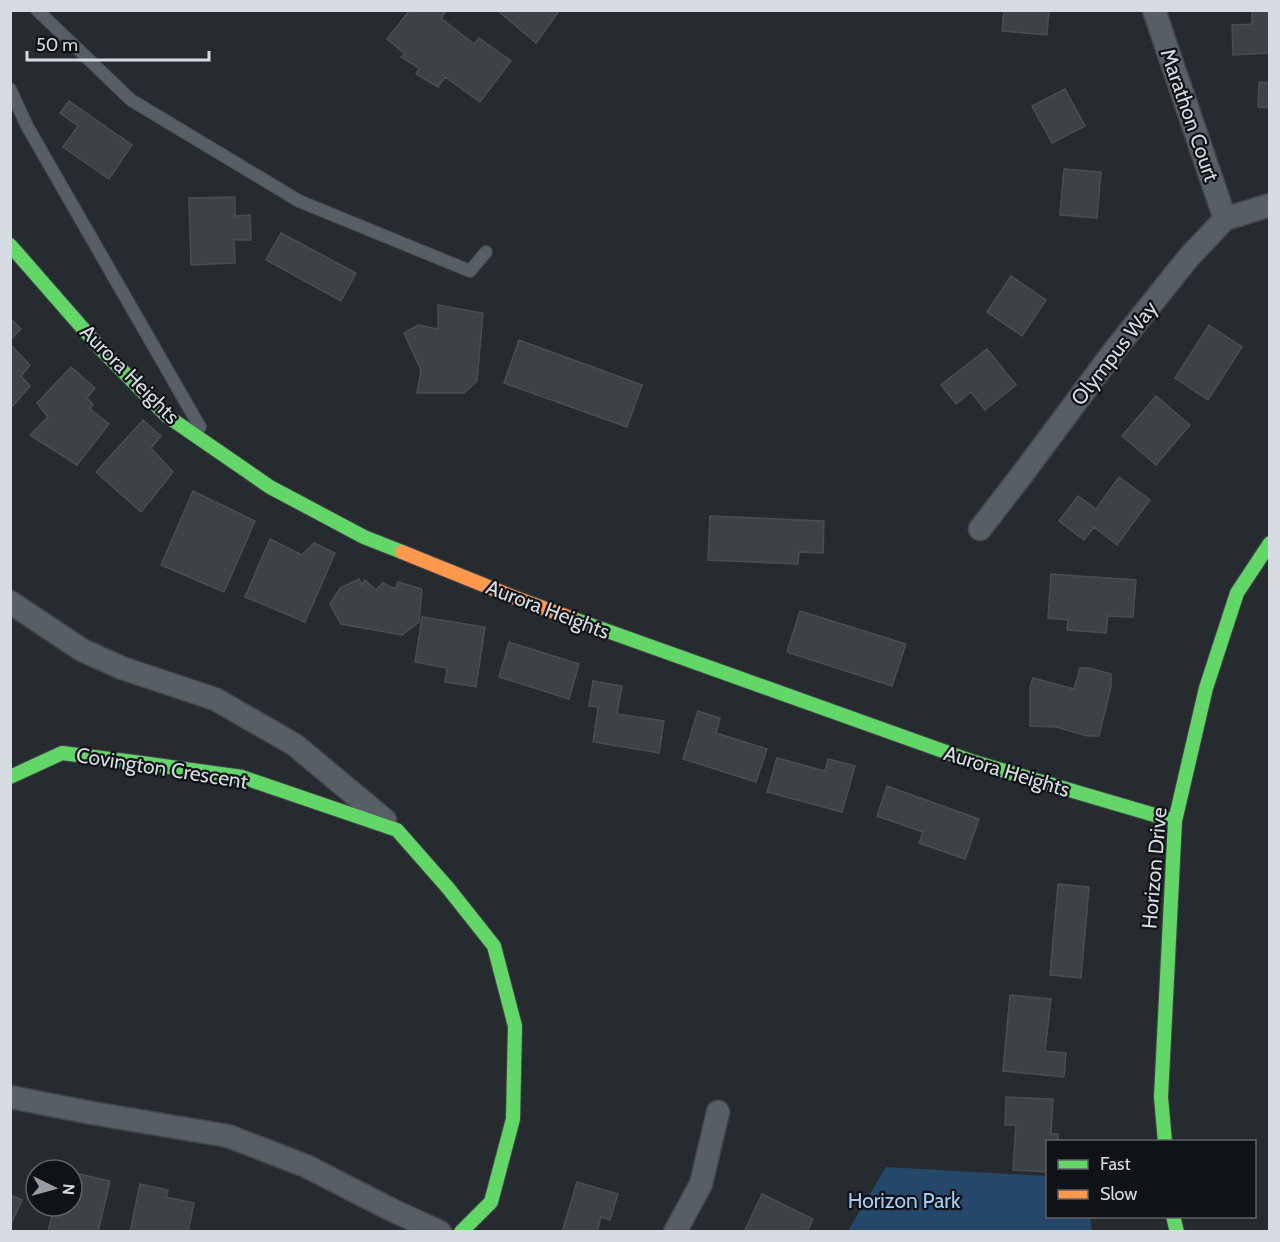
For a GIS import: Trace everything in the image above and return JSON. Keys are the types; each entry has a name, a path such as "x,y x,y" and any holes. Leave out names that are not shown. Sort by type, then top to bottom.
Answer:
{"street":[{"name":"Marathon Court","path":"1154,10 1226,219"},
{"name":"Olympus Way","path":"980,529 1117,347 1189,257 1226,219 1269,205"},
{"name":"Aurora Heights","path":"10,245 100,348 167,416 270,487 364,537 516,598 720,673 974,762 1175,821"},
{"name":"Horizon Drive","path":"1165,1140 1161,1097 1175,821 1206,688 1237,593 1269,543"},
{"path":"10,602 82,651 122,668 215,699 295,745 398,830 494,946 515,1026 513,1119 491,1202 461,1232"},
{"name":"Covington Crescent","path":"10,777 62,753 142,763 242,777 398,830"},
{"path":"10,1097 228,1137 306,1166 440,1232"},
{"path":"675,1232 701,1184 718,1112"}],"lane":[{"path":"38,10 131,100 299,201 470,271 486,252"},
{"path":"10,89 27,126 211,446"}],"green space":[{"name":"Horizon Park","path":"886,1167 1046,1176 1046,1218 1090,1218 1092,1231 848,1231"}],"building":[{"path":"410,10 447,10 441,18 474,44 479,38 511,61 480,102 445,77 438,87 416,74 419,68 401,57 405,54 387,39"},
{"path":"497,10 558,10 559,11 536,43"},
{"path":"1004,10 1049,10 1047,35 1002,31"},
{"path":"1252,10 1270,10 1270,53 1233,55 1232,25 1252,24"},
{"path":"1259,82 1270,83 1270,108 1258,107"},
{"path":"1065,89 1085,126 1052,143 1032,106"},
{"path":"69,101 132,145 109,179 63,147 78,126 60,113"},
{"path":"1064,169 1101,172 1097,218 1060,215"},
{"path":"235,197 235,216 250,215 251,240 234,240 235,263 191,265 189,198"},
{"path":"281,233 356,273 341,301 266,260"},
{"path":"1011,276 1046,300 1022,336 987,312"},
{"path":"438,305 483,313 477,381 464,393 417,393 421,370 404,333 418,325 438,329"},
{"path":"10,318 21,329 10,340"},
{"path":"1209,325 1242,347 1208,400 1175,378"},
{"path":"519,340 642,385 627,427 504,383"},
{"path":"10,344 30,365 21,376 30,386 10,409"},
{"path":"987,349 1016,385 985,410 971,392 956,404 941,385"},
{"path":"71,367 95,388 87,398 93,404 90,409 109,424 77,465 30,435 48,417 37,403"},
{"path":"1156,396 1190,425 1156,465 1122,436"},
{"path":"143,420 161,436 151,448 173,472 141,512 96,472"},
{"path":"1119,477 1150,500 1117,545 1094,527 1084,540 1059,521 1078,496 1096,509"},
{"path":"193,491 255,521 224,592 161,565"},
{"path":"710,516 824,521 823,553 799,552 798,564 708,560"},
{"path":"270,539 302,555 314,543 335,553 305,622 245,597"},
{"path":"1051,574 1136,580 1133,617 1108,616 1106,633 1067,630 1068,620 1048,618"},
{"path":"359,579 362,585 365,580 376,590 383,583 395,589 398,582 422,589 419,622 402,635 341,624 330,604 340,588"},
{"path":"800,611 906,644 892,686 787,652"},
{"path":"422,617 485,627 476,687 445,682 447,668 415,662"},
{"path":"509,642 579,664 569,699 499,677"},
{"path":"1080,668 1090,668 1111,674 1111,687 1099,736 1088,736 1056,727 1030,726 1030,688 1033,678 1074,689"},
{"path":"593,681 622,686 617,714 664,721 659,753 593,742 598,707 589,706"},
{"path":"698,711 720,718 716,733 767,749 756,782 683,759"},
{"path":"777,758 825,771 828,759 855,766 842,812 767,792"},
{"path":"887,786 979,819 965,859 919,843 923,832 877,816"},
{"path":"1058,884 1089,887 1081,978 1050,975"},
{"path":"1010,995 1051,999 1045,1051 1066,1053 1064,1077 1003,1071"},
{"path":"1006,1097 1053,1099 1051,1134 1058,1134 1058,1140 1046,1140 1046,1172 1013,1170 1016,1125 1005,1125"},
{"path":"84,1175 110,1181 98,1232 48,1232 51,1218 84,1218"},
{"path":"577,1182 618,1194 610,1220 601,1217 597,1232 562,1232"},
{"path":"140,1184 168,1190 166,1197 194,1203 188,1232 130,1232"},
{"path":"762,1194 813,1219 807,1232 744,1232"},
{"path":"10,1195 22,1200 10,1226"}],"traffic: fast":[{"path":"10,245 100,348 167,416 270,487 364,537 402,552"},
{"path":"1165,1140 1161,1097 1175,821 1206,688 1237,593 1270,543"},
{"path":"571,618 974,762 1175,821"},
{"path":"10,777 62,753 142,763 242,777 397,830 448,888 494,946 515,1026 513,1119 491,1202 461,1232"},
{"path":"1174,1218 1177,1232"}],"traffic: slow":[{"path":"402,552 571,618"}]}
